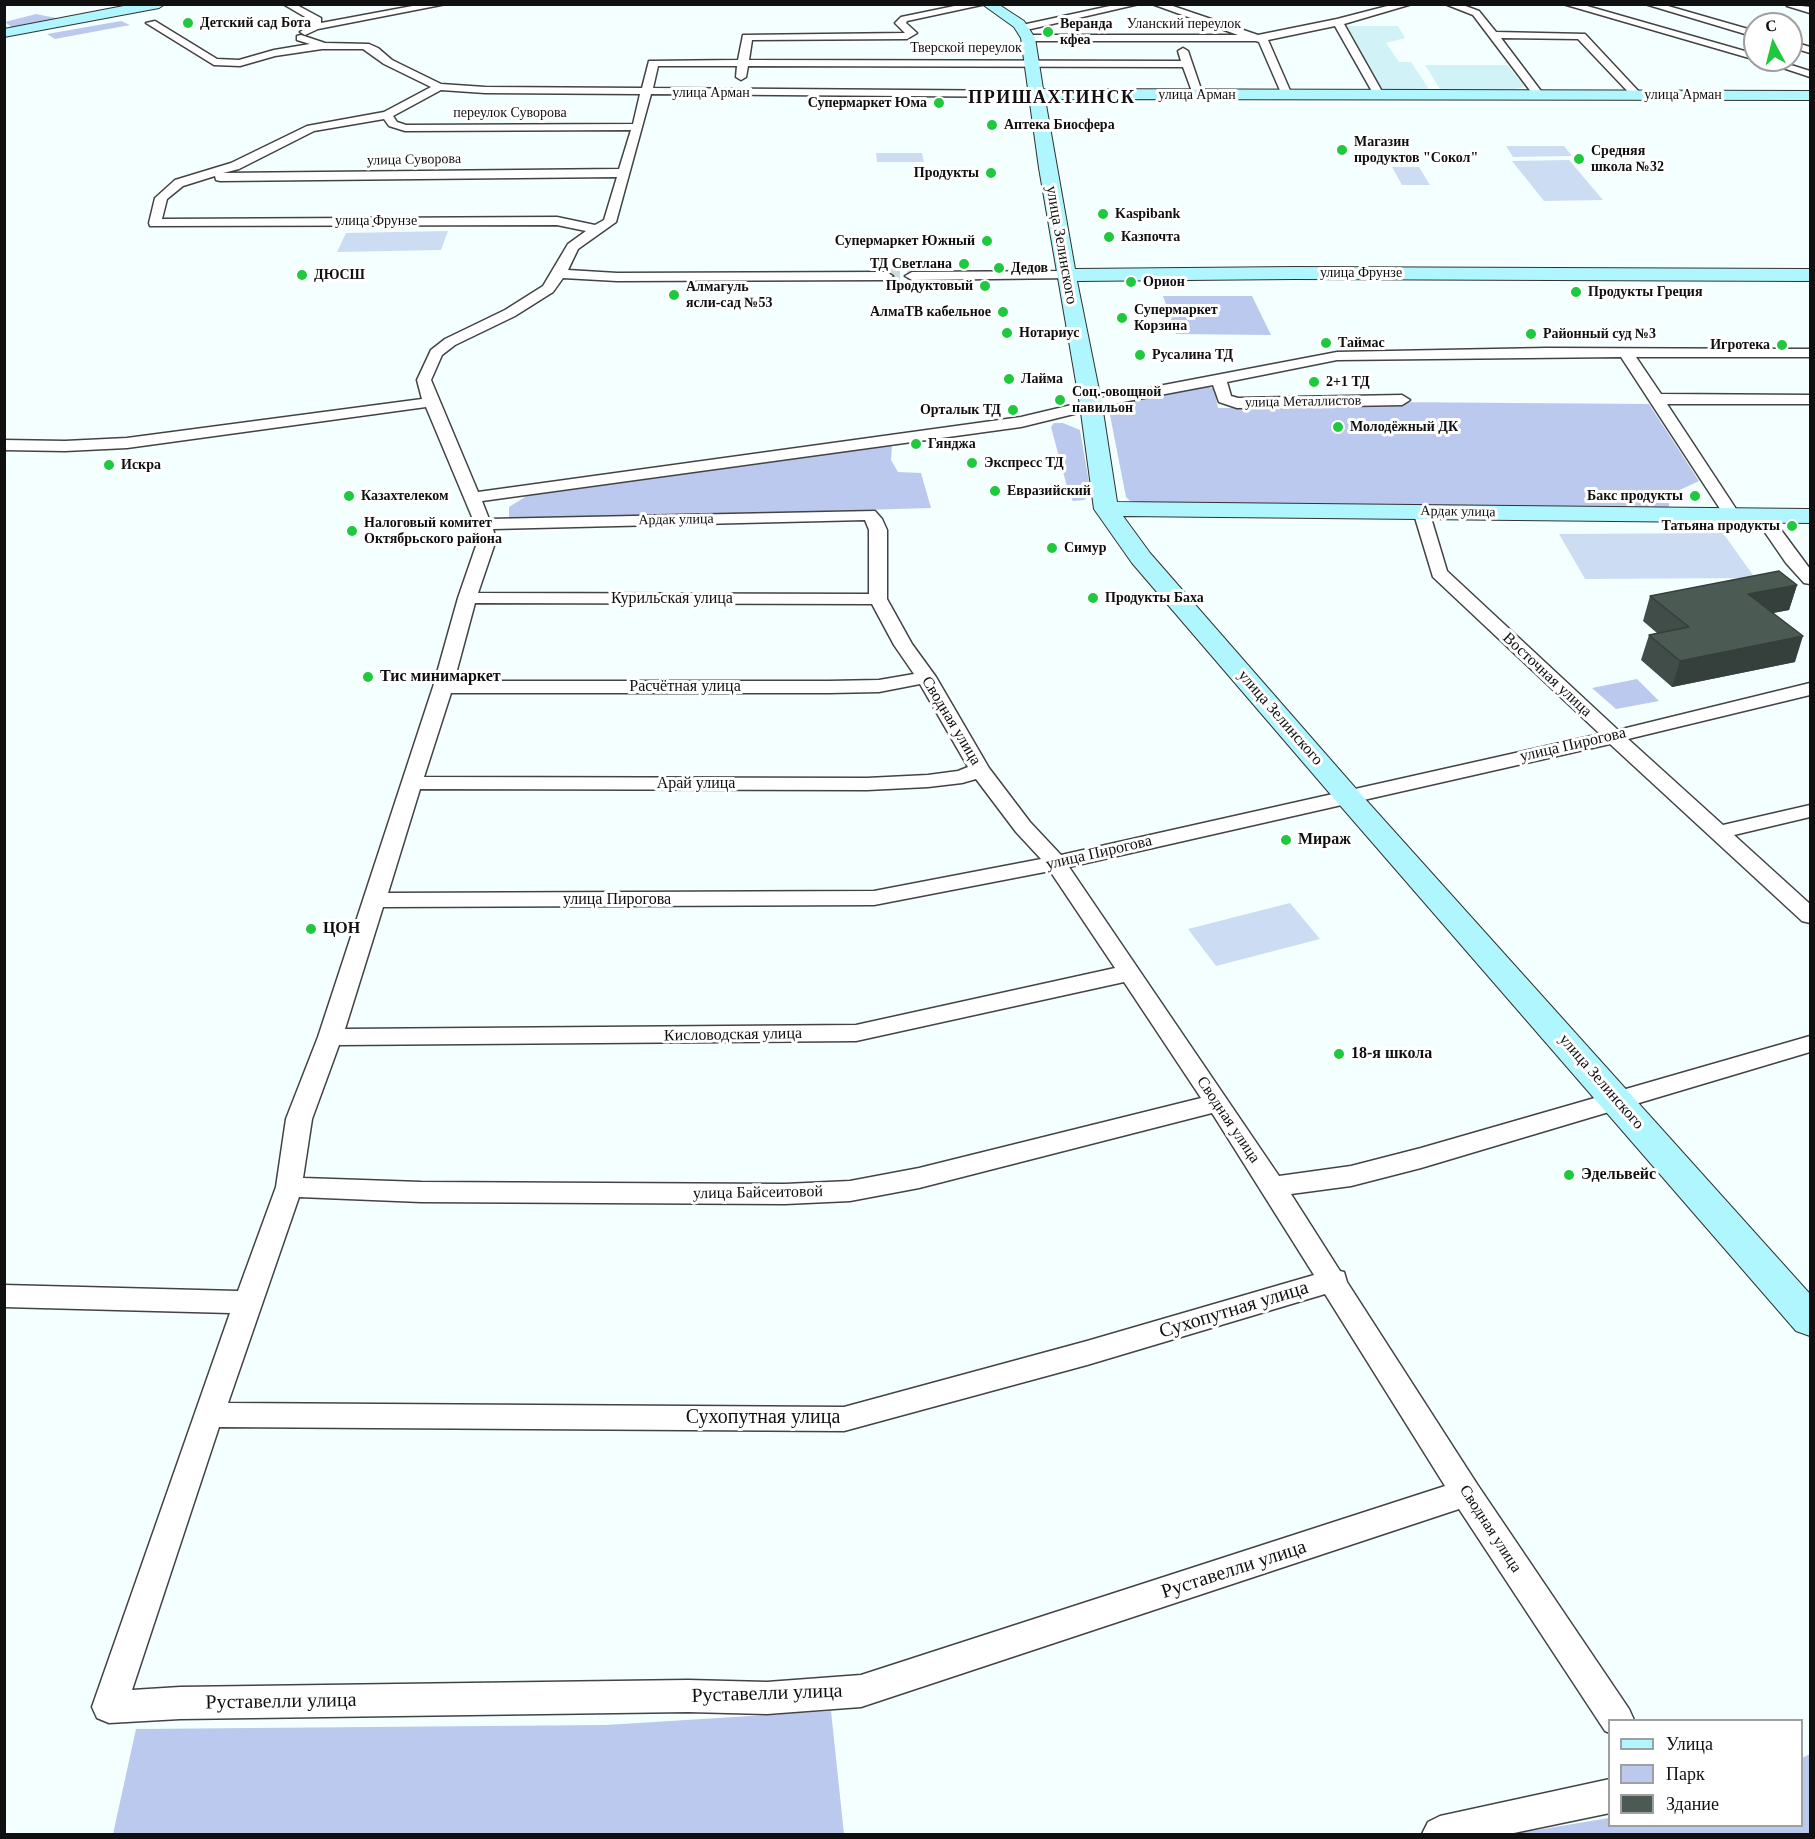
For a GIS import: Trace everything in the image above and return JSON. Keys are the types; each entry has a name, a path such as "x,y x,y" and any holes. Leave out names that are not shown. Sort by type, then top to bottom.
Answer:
{"main road":[{"path":"4,33 159,4"},
{"path":"988,4 1014,20 1025,33"},
{"name":"улица Зелинского","path":"1025,33 1032,63 1035,94 1066,275 1091,405 1106,509 1141,558 1348,797 1810,1320"},
{"name":"улица Арман","path":"1035,94 1810,95"},
{"name":"улица Фрунзе","path":"1066,275 1810,275"},
{"name":"Ардак улица","path":"1106,509 1810,516"}],"street":[{"path":"287,4 317,20 315,27"},
{"path":"282,52 302,38 305,32 315,27 442,4"},
{"name":"Тверской переулок","path":"737,93 745,63 747,37 907,36 912,33 900,23 904,19 982,4"},
{"path":"1025,33 1135,4"},
{"path":"1156,4 1261,38 1265,41 1287,95"},
{"name":"Уланский переулок","path":"1025,33 1261,38 1408,4"},
{"path":"1449,4 1476,13 1539,95"},
{"path":"1567,4 1743,54"},
{"path":"1649,4 1743,31"},
{"path":"1790,4 1810,10"},
{"path":"1348,8 1368,14"},
{"path":"1338,22 1379,95"},
{"path":"151,23 214,62 240,63 282,52 324,45 365,46 374,50 388,62 439,87"},
{"path":"1614,27 1632,23"},
{"path":"1492,35 1587,34 1637,95"},
{"path":"302,38 324,45"},
{"path":"1179,38 1198,95"},
{"name":"Тверской переулок","path":"646,92 652,63 1186,64"},
{"path":"204,177 235,166 311,128 387,115 439,87"},
{"name":"улица Арман","path":"439,87 485,90 646,92 1035,94"},
{"path":"210,1415 289,1188 299,1119 330,1037 443,687 467,598 487,540 483,524 431,402 424,380 436,353 450,342 510,313 548,289 573,247 610,222 646,92"},
{"name":"переулок Суворова","path":"387,115 393,124 405,128 638,127"},
{"name":"улица Суворова","path":"204,177 625,173"},
{"name":"улица Фрунзе","path":"204,177 179,183 161,198 155,223 557,220 597,229"},
{"path":"559,274 617,277 886,276"},
{"name":"улица Фрунзе","path":"912,276 1066,275"},
{"path":"471,498 1058,416 1091,405 1337,356 1626,352 1810,354"},
{"path":"1626,352 1732,515"},
{"name":"улица Металлистов","path":"1219,379 1224,399 1237,403 1402,400"},
{"path":"1658,399 1810,399"},
{"path":"4,445 65,446 127,442 431,402"},
{"name":"Восточная улица","path":"1421,511 1439,573 1810,916"},
{"name":"Ардак улица","path":"483,524 869,515"},
{"name":"Сводная улица","path":"869,515 878,530 878,599 903,645 926,677 980,770 1023,827 1056,863 1130,973 1334,1280 1466,1493 1616,1719"},
{"path":"1761,515 1792,559 1810,579"},
{"name":"Курильская улица","path":"467,598 878,599"},
{"name":"Расчётная улица","path":"443,687 879,686 926,677"},
{"name":"улица Пирогова","path":"373,900 874,898 1056,863 1614,737 1657,724 1810,689"},
{"name":"Арай улица","path":"411,783 867,784 950,778 980,770"},
{"path":"1720,832 1810,811"},
{"name":"Кисловодская улица","path":"330,1037 856,1033 1130,973"},
{"path":"1274,1188 1351,1176 1618,1102 1810,1044"},
{"name":"улица Байсеитовой","path":"289,1188 644,1194 785,1194 850,1191 919,1178 1217,1103"},
{"name":"Сухопутная улица","path":"210,1415 844,1419 1087,1353 1334,1280"},
{"path":"4,1296 248,1302"},
{"name":"Руставелли улица","path":"210,1415 109,1707 180,1703 676,1696 767,1698 861,1691 1466,1493"},
{"path":"1440,1834 1608,1796"}],"shaded area":[{"path":"1347,26 1398,26 1405,38 1386,43 1399,62 1411,62 1431,92 1384,92"},
{"path":"1425,65 1507,65 1525,87 1498,92 1442,92"},
{"path":"1506,146 1564,146 1572,156 1513,157"},
{"path":"876,153 922,153 924,162 877,162"},
{"path":"1569,160 1603,200 1544,201 1512,161"},
{"path":"1392,167 1419,167 1430,185 1402,185"},
{"path":"448,231 441,250 337,252 346,233"},
{"path":"1723,533 1755,578 1585,579 1559,534"},
{"path":"1290,903 1320,939 1216,966 1188,929"}],"green space":[{"path":"36,14 66,20 14,29 5,22"},
{"path":"121,21 130,25 55,39 47,34"},
{"path":"1163,296 1252,296 1271,335 1176,334"},
{"path":"1204,386 1214,388 1218,408 1383,407 1381,402 1649,404 1699,481 1669,495 1669,510 1130,501 1126,497 1109,410 1116,405"},
{"path":"1054,423 1063,423 1080,430 1091,494 1084,500 1073,501 1069,494 1051,427"},
{"path":"892,445 891,460 898,472 921,473 931,508 509,520 509,507 533,492"},
{"path":"1637,679 1659,701 1616,709 1592,688"},
{"path":"831,1711 844,1834 113,1834 136,1729 606,1725"},
{"path":"1810,1754 1810,1834 1513,1834 1608,1818 1608,1827 1803,1827 1803,1758"}],"building":[{"path":"1779,571 1797,585 1748,594 1803,636 1680,661 1649,635 1689,627 1650,596"}],"tunnel":[{"path":"886,276 912,276"}],"place":[{"name":"Детский сад Бота","path":"188,23"},
{"name":"Веранда кфеа","path":"1048,32"},
{"name":"Супермаркет Юма","path":"939,103"},
{"name":"Аптека Биосфера","path":"992,125"},
{"name":"Магазин продуктов \"Сокол\"","path":"1342,150"},
{"name":"Средняя школа №32","path":"1579,159"},
{"name":"Продукты","path":"991,173"},
{"name":"Kaspibank","path":"1103,214"},
{"name":"Казпочта","path":"1109,237"},
{"name":"Супермаркет Южный","path":"987,241"},
{"name":"ТД Светлана","path":"964,264"},
{"name":"Дедов","path":"999,268"},
{"name":"ДЮСШ","path":"302,275"},
{"name":"Орион","path":"1131,282"},
{"name":"Продуктовый","path":"985,286"},
{"name":"Продукты Греция","path":"1576,292"},
{"name":"Алмагуль ясли-сад №53","path":"674,295"},
{"name":"АлмаТВ кабельное","path":"1003,312"},
{"name":"Супермаркет Корзина","path":"1122,318"},
{"name":"Нотариус","path":"1007,333"},
{"name":"Районный суд №3","path":"1531,334"},
{"name":"Таймас","path":"1326,343"},
{"name":"Игротека","path":"1782,345"},
{"name":"Русалина ТД","path":"1140,355"},
{"name":"Лайма","path":"1009,379"},
{"name":"2+1 ТД","path":"1314,382"},
{"name":"Соц.-овощной павильон","path":"1060,400"},
{"name":"Орталык ТД","path":"1013,410"},
{"name":"Молодёжный ДК","path":"1338,427"},
{"name":"Гянджа","path":"916,444"},
{"name":"Экспресс ТД","path":"972,463"},
{"name":"Искра","path":"109,465"},
{"name":"Евразийский","path":"995,491"},
{"name":"Казахтелеком","path":"349,496"},
{"name":"Бакс продукты","path":"1695,496"},
{"name":"Татьяна продукты","path":"1792,526"},
{"name":"Налоговый комитет Октябрьского района","path":"352,531"},
{"name":"Симур","path":"1052,548"},
{"name":"Продукты Баха","path":"1093,598"},
{"name":"Тис минимаркет","path":"368,677"},
{"name":"Мираж","path":"1286,840"},
{"name":"ЦОН","path":"311,929"},
{"name":"18-я школа","path":"1339,1054"},
{"name":"Эдельвейс","path":"1569,1175"}],"district":[{"name":"ПРИШАХТИНСК","path":"1052,98"}]}
